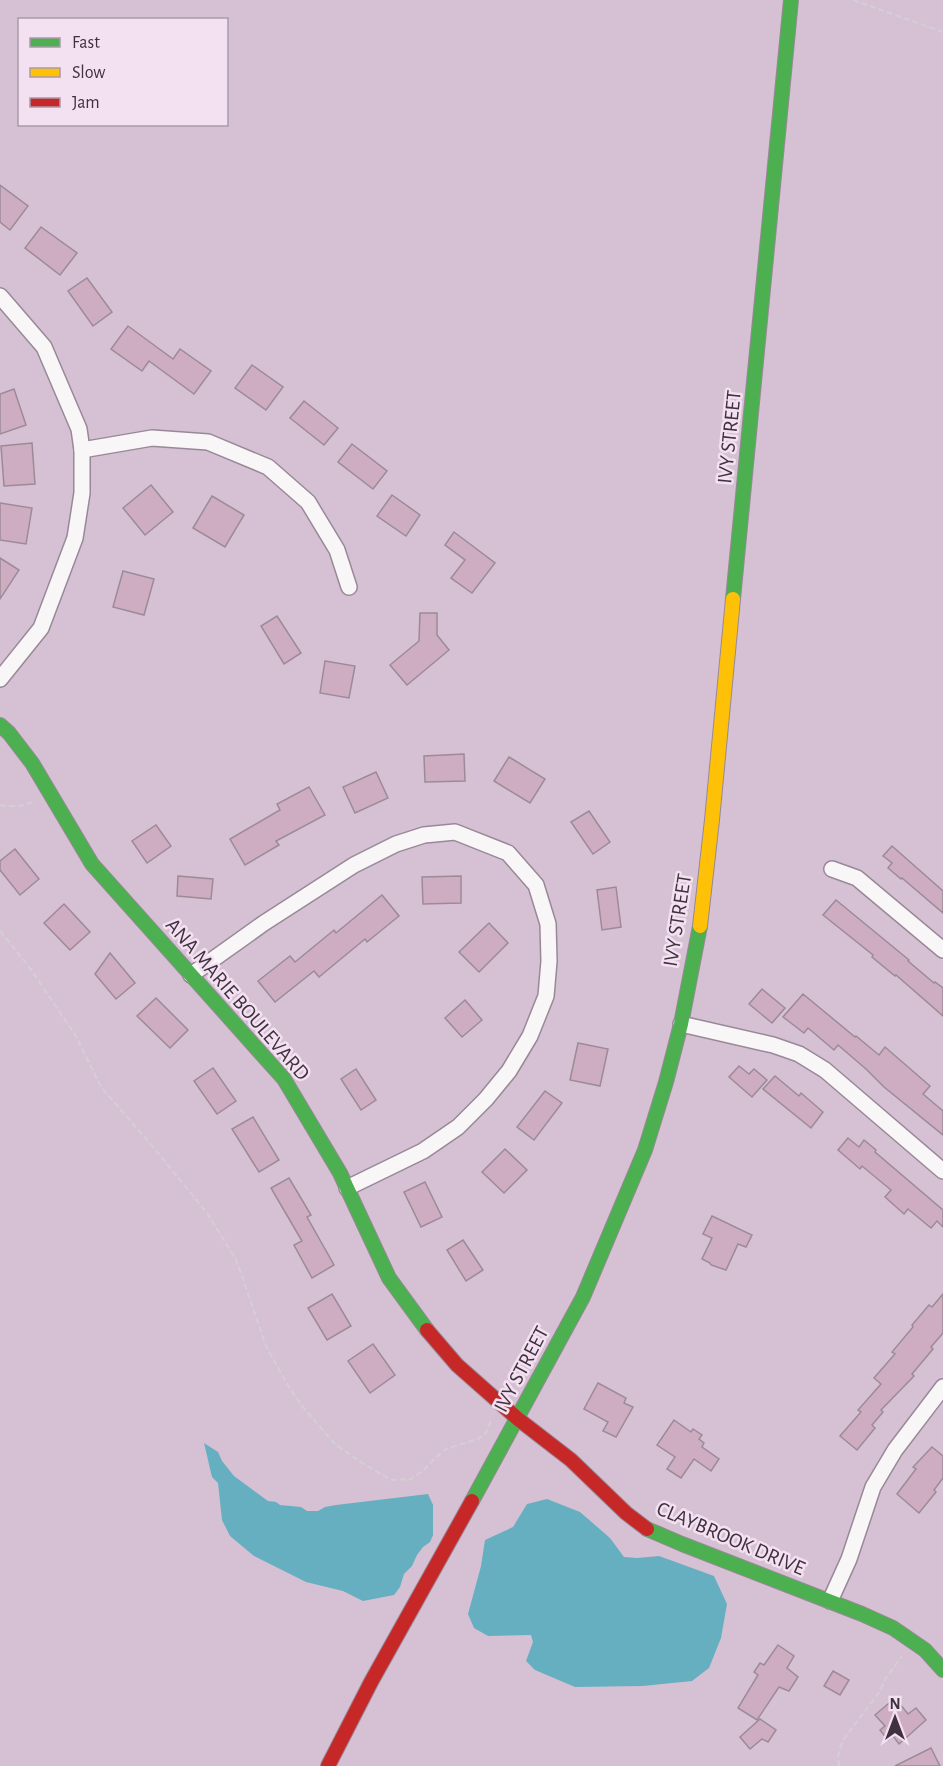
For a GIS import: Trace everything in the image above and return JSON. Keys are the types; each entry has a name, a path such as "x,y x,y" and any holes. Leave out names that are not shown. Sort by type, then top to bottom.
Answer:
{"main road":[{"name":"IVY STREET","path":"328,1766 583,1297 627,1198 666,1082 681,1024 699,931 712,820 791,0"},
{"name":"ANA MARIE BOULEVARD","path":"0,725 32,763 92,864 284,1079 340,1173 388,1278 411,1311 457,1365 518,1419"},
{"name":"CLAYBROOK DRIVE","path":"518,1419 572,1460 613,1502 649,1530 893,1628 925,1650 943,1670"}],"street":[{"path":"0,296 44,347 79,429 82,450 82,493 75,537 41,628 0,679"},
{"path":"82,450 153,438 208,442 268,467 308,502 337,550 349,587"},
{"path":"191,975 264,922 354,865 396,844 424,835 455,832 508,853 536,885 548,924 549,961 546,996 530,1036 509,1071 486,1099 458,1127 423,1151 347,1188"},
{"path":"832,868 857,878 943,950"},
{"path":"681,1024 772,1045 799,1054 825,1070 943,1171"},
{"path":"830,1601 849,1559 873,1487 895,1449 943,1387"}],"path":[{"path":"853,0 943,32"},
{"path":"0,805 13,807 27,805 50,793"},
{"path":"0,931 27,964 76,1036 100,1087 154,1148 207,1214 235,1258 266,1346 302,1406 335,1444 392,1480 411,1479 446,1449 478,1439 486,1432 492,1421 490,1393"},
{"path":"839,1766 838,1756 843,1740 878,1694 912,1640"}],"water":[{"path":"204,1443 218,1452 234,1476 268,1501 280,1505 318,1511 336,1505 428,1494 433,1505 433,1535 404,1574 400,1587 394,1595 363,1601 343,1591 306,1582 254,1556 230,1536 222,1520 218,1483 212,1477"},
{"path":"547,1499 580,1512 610,1538 624,1557 659,1556 714,1576 727,1604 721,1638 709,1668 692,1681 643,1686 575,1687 535,1670 526,1661 533,1642 531,1635 488,1636 474,1628 468,1614 481,1566 485,1540 513,1527 527,1504"}],"building":[{"path":"0,185 28,206 10,230 0,222"},
{"path":"41,227 77,253 60,275 25,248"},
{"path":"87,278 112,312 93,326 68,291"},
{"path":"128,326 173,359 180,349 211,371 194,394 149,361 142,371 111,349"},
{"path":"252,365 283,387 266,410 235,388"},
{"path":"14,389 26,425 0,434 0,394"},
{"path":"304,401 338,428 324,445 290,418"},
{"path":"32,443 35,484 4,486 1,446"},
{"path":"352,444 387,471 373,489 338,462"},
{"path":"151,485 173,512 145,535 123,508"},
{"path":"392,495 420,515 406,536 377,516"},
{"path":"212,496 244,515 225,547 193,528"},
{"path":"0,503 32,508 26,544 0,540"},
{"path":"454,532 495,563 472,593 451,578 465,560 445,545"},
{"path":"0,558 19,570 0,599"},
{"path":"123,571 154,579 144,615 113,607"},
{"path":"420,613 437,613 437,635 449,650 407,685 390,665 419,641"},
{"path":"277,616 301,653 284,664 261,626"},
{"path":"325,661 355,666 349,698 320,693"},
{"path":"464,754 465,781 425,782 424,756"},
{"path":"509,757 545,779 530,803 494,781"},
{"path":"376,772 388,798 355,813 343,787"},
{"path":"309,787 325,815 276,841 279,845 245,865 230,839 280,810 277,804"},
{"path":"589,811 610,842 593,854 571,822"},
{"path":"156,825 171,846 147,863 132,841"},
{"path":"892,846 943,891 943,913 888,868 892,863 883,856"},
{"path":"15,849 39,879 20,895 0,870 0,861"},
{"path":"178,876 213,879 211,899 177,896"},
{"path":"461,876 461,903 423,904 422,877"},
{"path":"616,887 621,927 602,930 597,890"},
{"path":"382,895 399,916 367,942 365,939 319,977 314,971 275,1002 258,981 290,956 295,962 334,930 336,933"},
{"path":"836,900 934,983 943,988 943,1016 823,915"},
{"path":"64,904 90,932 70,950 44,923"},
{"path":"489,923 508,943 479,972 459,952"},
{"path":"110,953 135,983 116,999 95,974"},
{"path":"762,989 785,1008 772,1023 749,1004"},
{"path":"803,994 879,1055 885,1047 930,1086 923,1094 943,1111 943,1135 884,1087 838,1045 834,1050 808,1028 804,1033 783,1017"},
{"path":"156,998 188,1030 170,1048 137,1016"},
{"path":"465,1000 482,1020 462,1037 445,1018"},
{"path":"578,1043 608,1049 600,1086 570,1080"},
{"path":"739,1066 749,1074 754,1069 767,1080 752,1097 729,1077"},
{"path":"213,1068 236,1101 217,1114 194,1081"},
{"path":"356,1069 376,1100 361,1110 341,1079"},
{"path":"775,1076 799,1096 801,1093 823,1112 811,1128 763,1089"},
{"path":"545,1091 562,1103 534,1140 517,1127"},
{"path":"253,1117 279,1160 259,1172 232,1129"},
{"path":"848,1138 859,1147 864,1140 943,1210 943,1227 937,1221 931,1228 908,1209 904,1214 885,1197 891,1190 862,1166 860,1169 838,1150"},
{"path":"505,1149 527,1170 504,1193 482,1172"},
{"path":"289,1178 311,1215 307,1217 334,1265 312,1278 294,1245 302,1241 271,1188"},
{"path":"425,1182 442,1217 421,1227 404,1192"},
{"path":"712,1216 752,1235 746,1247 738,1244 726,1270 702,1259 712,1238 703,1234"},
{"path":"463,1240 483,1270 466,1281 447,1250"},
{"path":"332,1294 351,1326 327,1340 308,1308"},
{"path":"943,1294 943,1333 912,1374 914,1376 881,1410 883,1412 872,1425 875,1428 857,1450 840,1436 861,1412 858,1410 881,1384 874,1378 895,1354 892,1352 929,1305 932,1307"},
{"path":"373,1344 395,1375 370,1393 348,1361"},
{"path":"598,1383 626,1398 624,1403 633,1407 616,1437 603,1431 608,1422 584,1409"},
{"path":"674,1420 691,1432 693,1429 702,1435 699,1439 704,1443 702,1447 719,1459 711,1471 694,1459 681,1478 667,1469 675,1457 657,1445"},
{"path":"932,1447 943,1456 943,1478 934,1490 936,1492 919,1513 897,1494 916,1469 913,1467"},
{"path":"778,1645 794,1656 787,1668 798,1677 789,1691 779,1687 757,1720 738,1708 758,1675 754,1672 760,1663 764,1665"},
{"path":"833,1671 849,1680 840,1695 824,1686"},
{"path":"895,1698 908,1714 916,1708 926,1720 899,1744 893,1736 888,1740 880,1730 885,1726 875,1715"},
{"path":"760,1719 776,1730 768,1742 762,1739 750,1749 740,1737"},
{"path":"931,1748 940,1766 895,1766"}],"traffic: fast":[{"path":"733,599 791,0"},
{"path":"0,725 32,763 92,864 284,1079 340,1173 389,1278 427,1330"},
{"path":"472,1501 583,1297 645,1150 681,1024 700,926"},
{"path":"647,1529 893,1628 925,1650 943,1670"}],"traffic: slow":[{"path":"700,926 733,599"}],"traffic: jam":[{"path":"427,1330 457,1365 518,1419 571,1460 626,1513 647,1529"},
{"path":"328,1766 371,1682 472,1501"}]}
